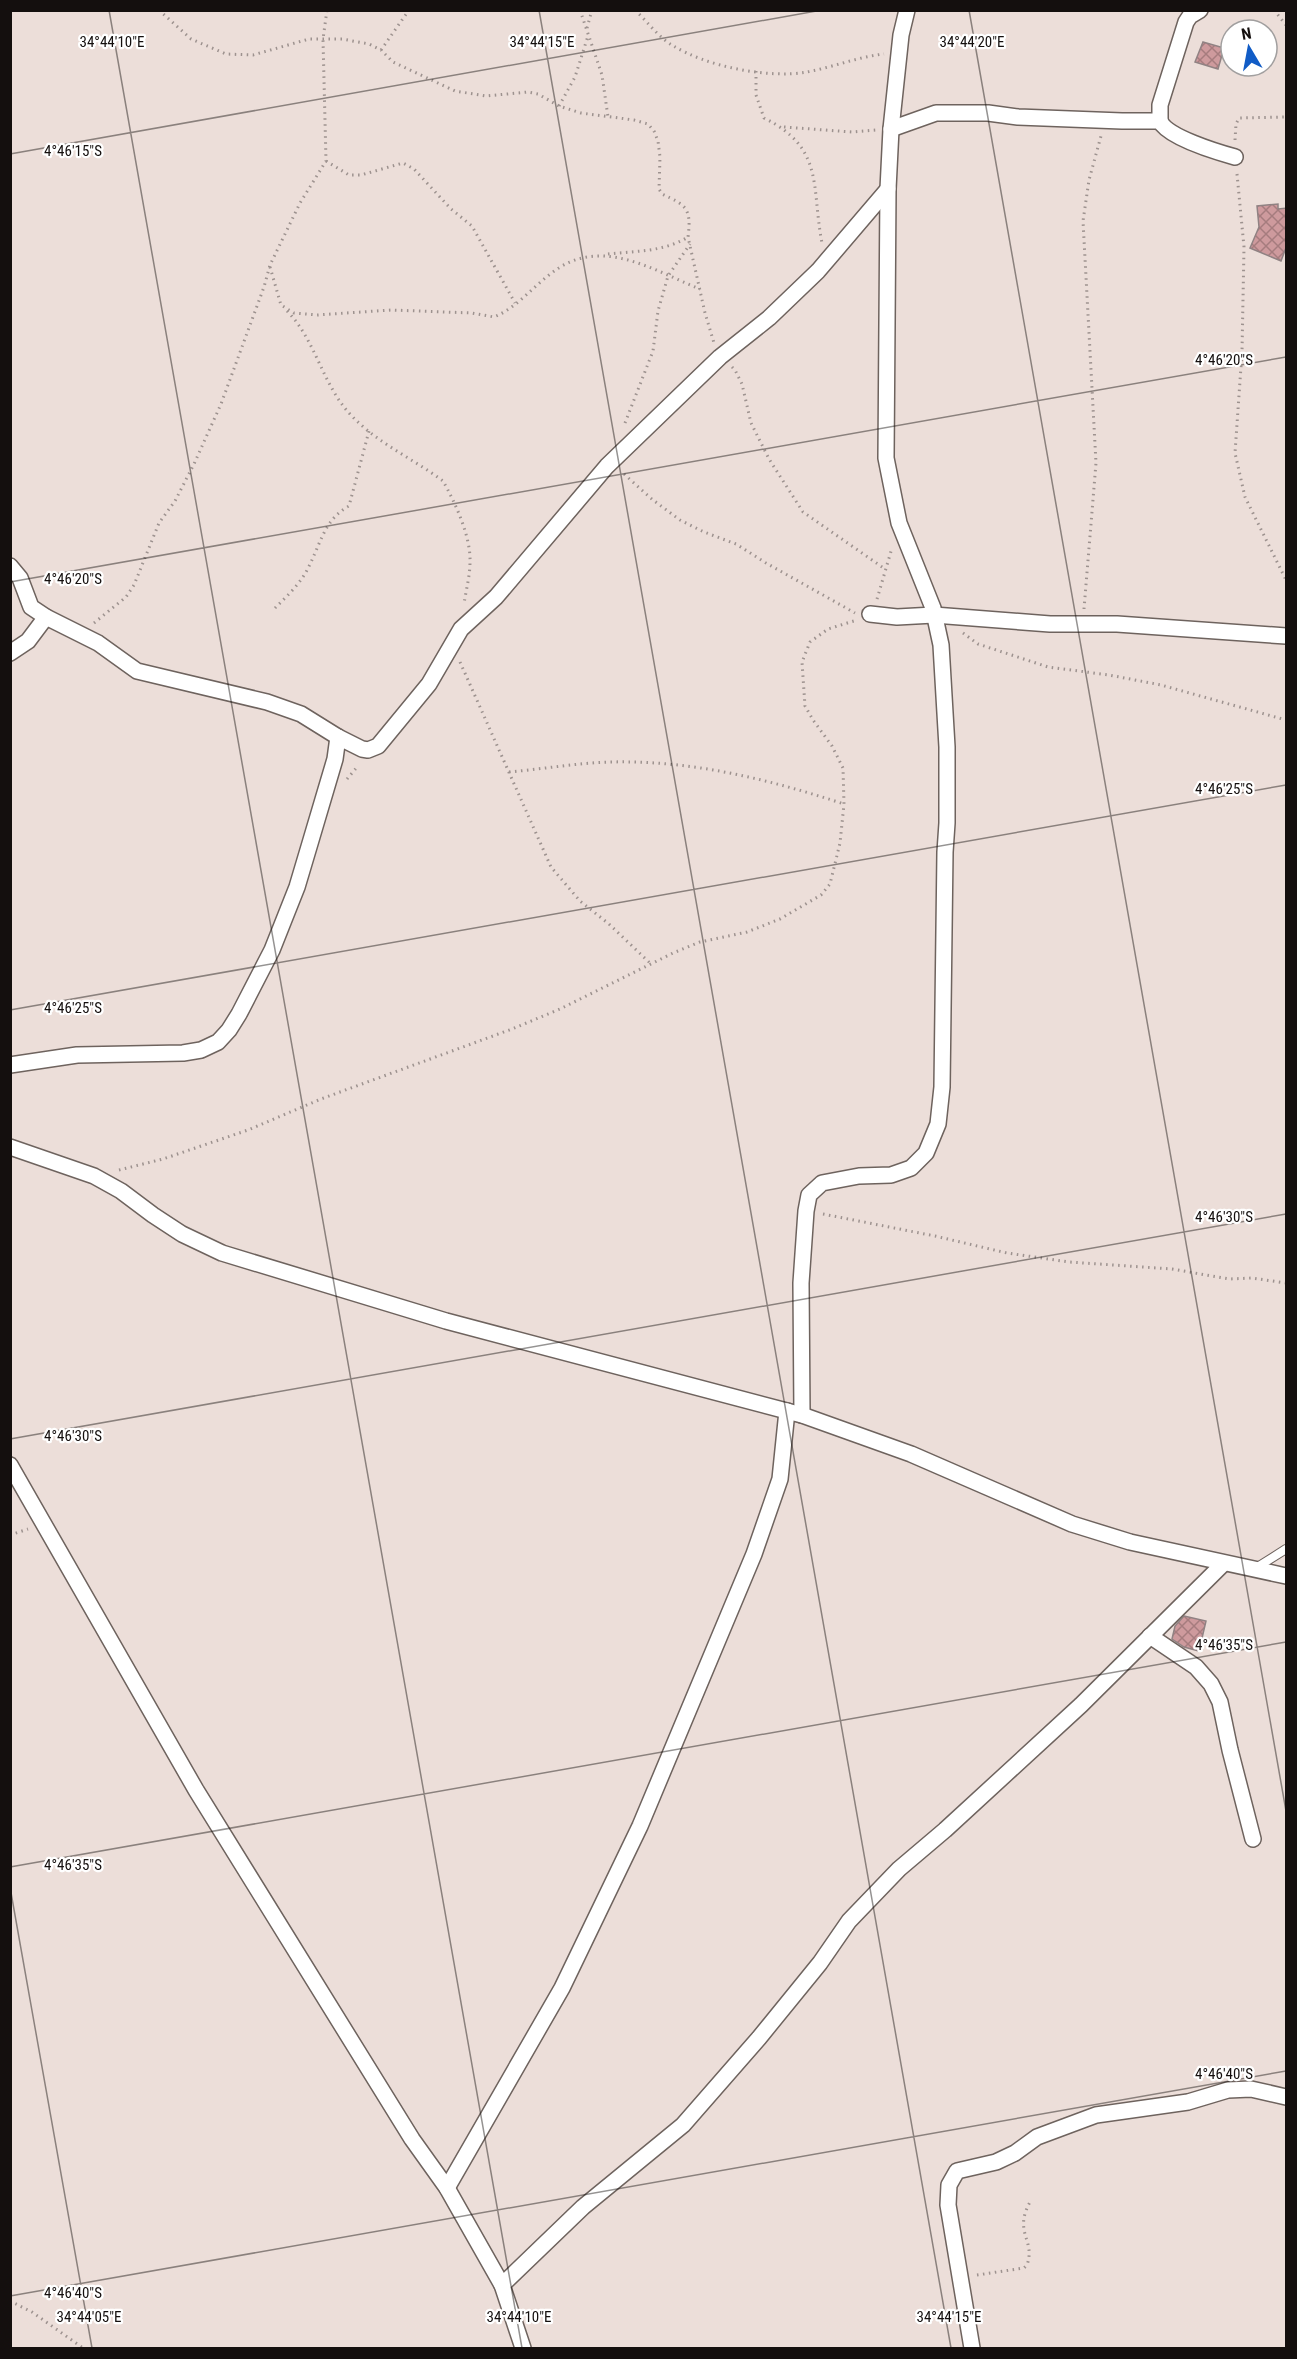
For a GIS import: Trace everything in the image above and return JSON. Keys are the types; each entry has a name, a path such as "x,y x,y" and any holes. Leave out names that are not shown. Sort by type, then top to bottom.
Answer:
{"street":[{"path":"447,2188 562,1988 640,1826 754,1554 780,1479 795,1413 801,1283 809,1195 822,1183 859,1176 891,1175 911,1168 926,1152 938,1124 942,1087 947,747 940,616 899,523 885,458 888,189 891,129 901,35 908,10"},
{"path":"1200,10 1186,21 1160,105 1160,121 1162,127 1204,148 1235,157"},
{"path":"891,129 936,113 1160,121"},
{"path":"10,566 20,578 31,607 98,643 136,671 267,702 301,714 338,737 368,750 378,746 429,684 461,629 496,597 614,460 720,357 769,318 825,262 888,189"},
{"path":"870,614 897,617 940,616 1050,624 1117,624 1287,636"},
{"path":"10,653 28,641 46,617"},
{"path":"10,1065 77,1055 183,1053 201,1050 218,1042 239,1014 272,950 297,887 335,759 338,737"},
{"path":"10,1147 94,1176 121,1191 182,1234 222,1253 446,1321 795,1413 911,1454 1072,1524 1130,1542 1287,1576"},
{"path":"10,1465 196,1790 412,2139 447,2188 502,2285 523,2349"},
{"path":"502,2285 583,2206 683,2125 759,2038 820,1963 849,1922 892,1876 1081,1705 1224,1564"},
{"path":"1150,1636 1196,1667 1211,1684 1220,1702 1253,1839"},
{"path":"972,2349 948,2205 949,2185 957,2171 996,2162 1037,2138 1096,2115 1188,2102 1228,2090 1251,2089 1287,2097"}],"lane":[{"path":"1252,1570 1287,1549"}],"path":[{"path":"159,10 191,39 226,54 253,55 309,39 342,39 369,44 381,50 393,62 455,92 486,96 528,92 587,115 634,120 648,124 654,131 660,157 659,189 662,195 680,201 684,205 690,225 688,237 710,333 720,357 735,370 742,384 751,423 769,459 803,512 885,569"},
{"path":"82,634 126,597 134,585 159,523 175,501 221,404 270,265 300,203 326,161 323,39 327,10"},
{"path":"381,50 409,10"},
{"path":"580,10 602,75 608,117"},
{"path":"587,28 592,10"},
{"path":"635,10 670,44 694,58 756,71 805,72 900,51"},
{"path":"1274,10 1287,25"},
{"path":"559,106 575,76 588,34"},
{"path":"756,71 756,95 764,118 782,127 803,149 810,162 825,262"},
{"path":"1287,117 1239,118 1236,124 1235,157 1244,247 1242,352 1235,453 1245,497 1287,580"},
{"path":"1082,624 1096,463 1083,221 1089,180 1106,120"},
{"path":"782,127 852,132 891,129"},
{"path":"326,161 349,175 361,175 403,163 414,169 451,209 472,226 515,304"},
{"path":"281,305 294,313 318,315 392,310 472,313 494,317 515,304 565,263 603,254 666,248 688,237"},
{"path":"621,434 653,351 658,311 668,276 690,244"},
{"path":"603,254 627,259 700,289"},
{"path":"270,265 281,305 298,322 330,388 349,413 369,431 443,481 454,501 471,560 461,629"},
{"path":"275,608 290,594 304,574 331,518 349,506 369,431"},
{"path":"94,1176 163,1159 248,1130 321,1099 512,1029 560,1009 700,942 747,932 780,919 821,895 830,884 835,866 844,804 843,768 832,746 805,706 802,662 810,642 828,629 863,617 736,544 680,520 637,486 614,460"},
{"path":"870,614 876,602 899,523"},
{"path":"940,616 968,639 978,644 1048,667 1161,685 1287,720"},
{"path":"453,643 463,672 547,859 558,877 580,901 609,924 651,964"},
{"path":"508,772 610,762 663,764 761,778 844,804"},
{"path":"806,1211 935,1236 1007,1253 1069,1262 1172,1269 1229,1279 1252,1278 1287,1283"},
{"path":"961,2281 985,2272 1024,2268 1027,2265 1029,2251 1022,2220 1030,2202"},
{"path":"10,2301 32,2312 83,2349"}],"building":[{"path":"1203,42 1219,47 1218,69 1195,62"},
{"path":"1278,204 1278,209 1287,208 1287,245 1281,261 1250,248 1259,227 1257,206"},
{"path":"1184,1616 1206,1621 1199,1651 1184,1647 1172,1639 1175,1626"}]}
